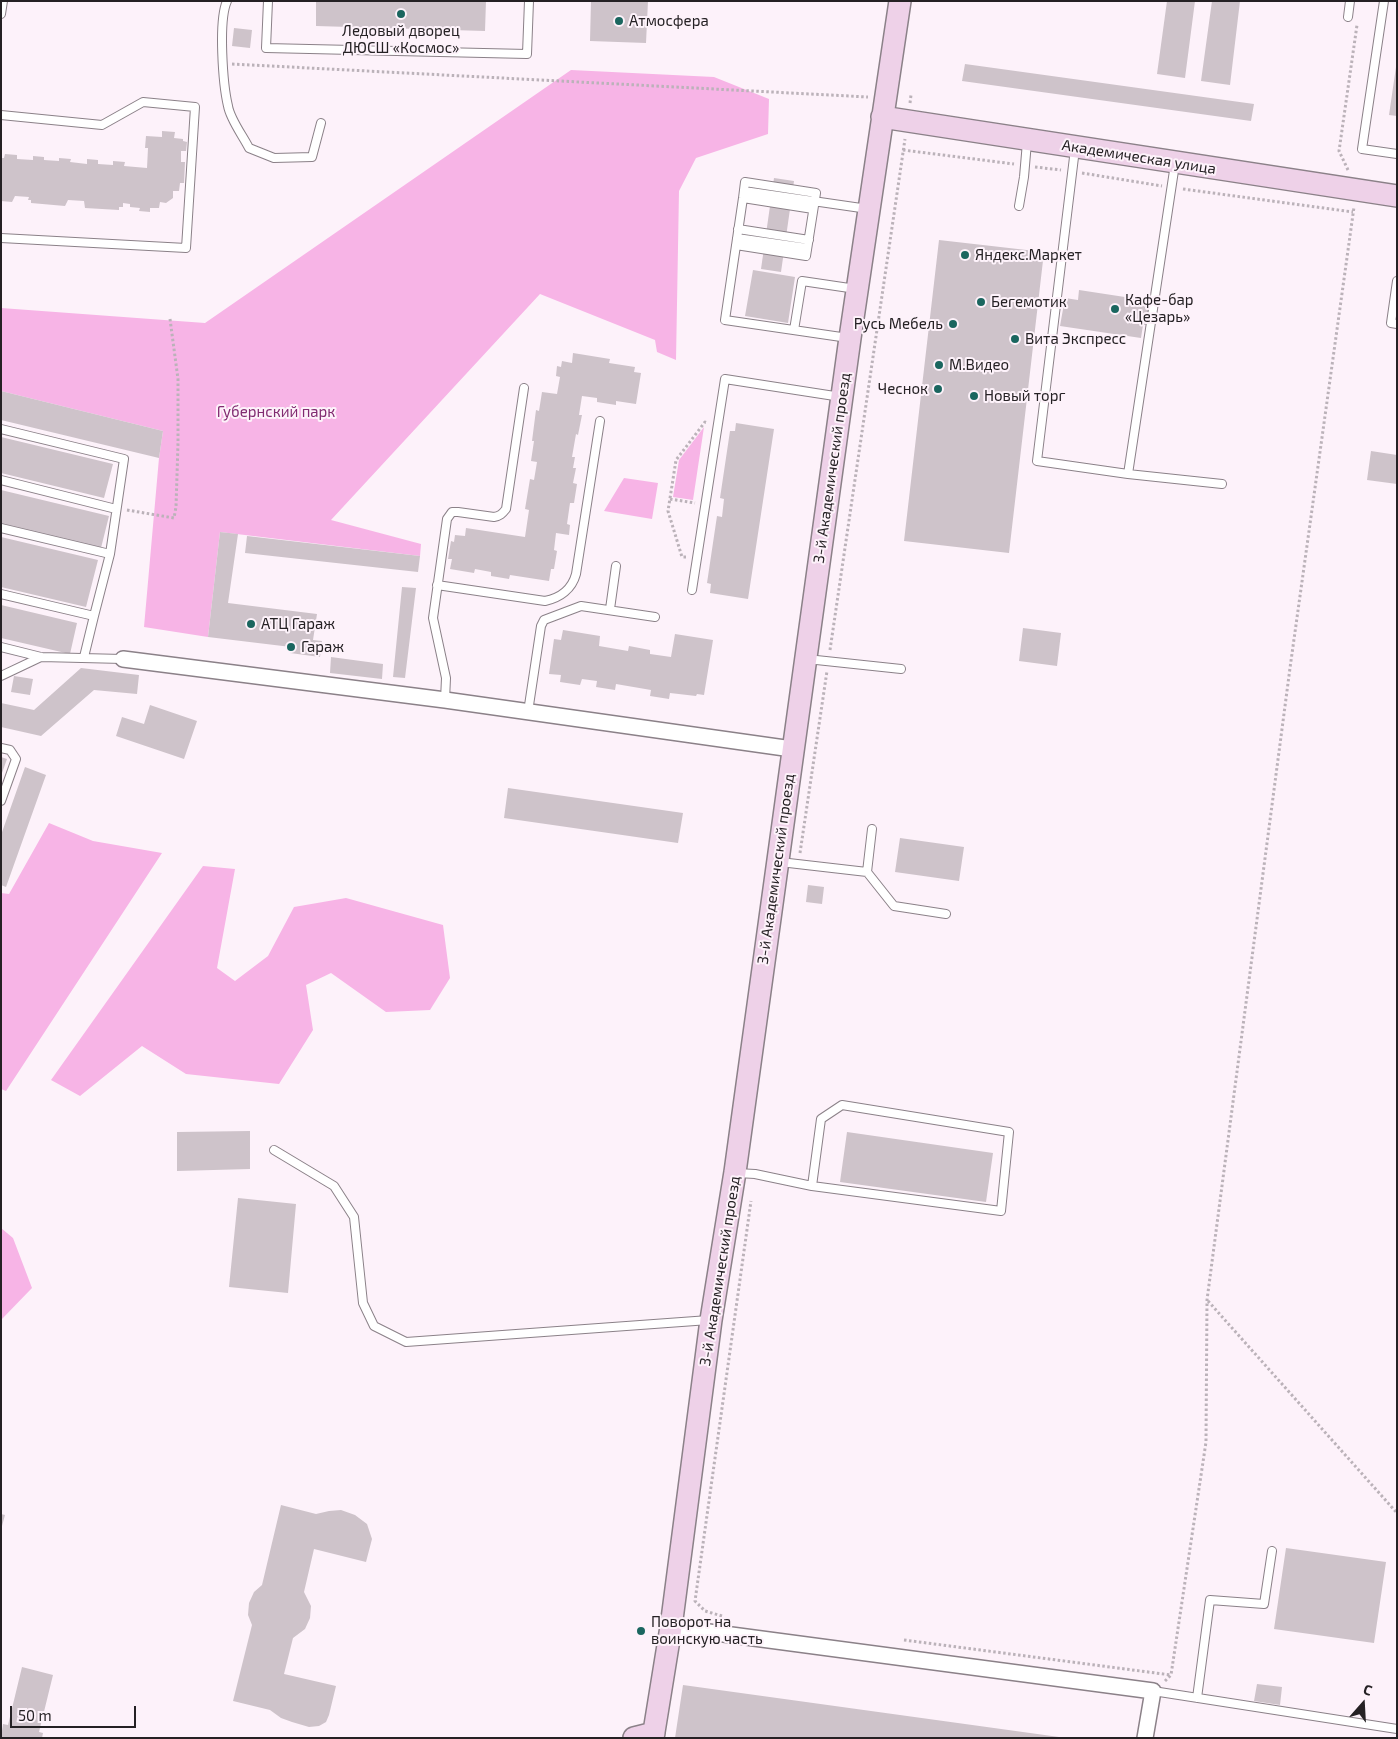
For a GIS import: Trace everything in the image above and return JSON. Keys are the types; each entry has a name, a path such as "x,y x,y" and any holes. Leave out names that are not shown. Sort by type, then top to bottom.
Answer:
{"street":[{"name":"3-й Академический проезд","path":"647,1736 671,1627 711,1320 745,1173 788,863 792,749 900,1"},
{"name":"Академическая улица","path":"884,107 1027,140 1397,196"},
{"path":"123,659 445,700 792,749"},
{"path":"671,1627 1153,1691 1146,1738"}],"lane":[{"path":"1,14 3,1"},
{"path":"227,1 224,8 222,47 228,108 249,148 274,158 312,157 321,123"},
{"path":"268,1 266,48 528,54 529,1"},
{"path":"1348,17 1350,1"},
{"path":"1384,1 1362,149 1397,154"},
{"path":"1,115 102,125 143,102 195,107 186,248 1,238"},
{"path":"1019,206 1027,140"},
{"path":"1075,147 1037,461 1128,474 1222,484"},
{"path":"1128,474 1175,162"},
{"path":"814,201 745,182 725,320 850,338"},
{"path":"744,194 814,201 870,210"},
{"path":"807,248 814,201"},
{"path":"737,238 807,248"},
{"path":"737,238 807,248"},
{"path":"794,330 802,281 858,290"},
{"path":"1397,281 1391,323 1397,324"},
{"path":"692,590 725,379 843,398"},
{"path":"445,700 446,678 433,618 449,515 452,512 458,512 494,517 499,516 506,509 524,388"},
{"path":"437,585 545,601 553,599 568,590 576,574 600,421"},
{"path":"1,429 124,459 110,554 84,658"},
{"path":"1,480 116,509"},
{"path":"1,528 110,554"},
{"path":"610,609 616,566"},
{"path":"1,594 94,616"},
{"path":"528,712 541,626 544,620 581,606 655,617"},
{"path":"1,647 41,657 123,659"},
{"path":"1,676 41,657"},
{"path":"805,659 901,669"},
{"path":"1,748 10,750 16,759 1,801"},
{"path":"867,872 872,829"},
{"path":"788,863 867,872 894,906 946,914"},
{"path":"745,1173 812,1186 1001,1211 1009,1132 842,1105 821,1120 812,1186"},
{"path":"274,1150 334,1186 354,1217 363,1303 374,1326 406,1342 711,1320"},
{"path":"1197,1698 1210,1600 1264,1604 1272,1551"},
{"path":"1153,1691 1397,1729"}],"path":[{"path":"1153,1691 1171,1675 1206,1442 1207,1300 1290,668 1356,190 1339,151 1358,20"},
{"path":"224,64 884,107"},
{"path":"788,863 828,660 903,150 1353,212"},
{"path":"116,509 174,518 178,443 178,379 170,319"},
{"path":"697,559 682,557 668,511 676,460 705,422 718,425"},
{"path":"670,499 705,505"},
{"path":"724,1617 705,1611 695,1601 745,1173"},
{"path":"1207,1300 1397,1512"},
{"path":"899,1640 1171,1675"}],"green space":[{"name":"Губернский парк","path":"571,70 714,77 769,99 768,134 696,158 679,191 676,360 657,352 655,340 540,294 331,520 421,544 420,556 220,532 208,637 144,627 163,431 1,391 1,308 205,323"},
{"path":"704,427 693,500 673,497 679,460"},
{"path":"624,478 658,483 652,519 604,511"},
{"path":"49,823 93,841 162,853 6,1091 1,1089 1,893 9,894"},
{"path":"203,866 235,869 217,968 235,981 268,956 294,907 346,898 443,925 450,978 430,1010 386,1012 331,973 306,985 313,1030 279,1084 186,1074 142,1046 80,1096 51,1080"},
{"path":"1,1228 13,1238 32,1288 1,1320"}],"building":[{"name":"Ледовый дворец ДЮСШ «Космос»","path":"316,1 486,1 485,31 316,26"},
{"name":"Атмосфера","path":"591,1 648,1 646,43 590,41"},
{"path":"1167,1 1195,1 1185,78 1157,74"},
{"path":"1212,1 1240,1 1230,85 1201,81"},
{"path":"234,28 252,30 250,48 232,46"},
{"path":"965,64 1254,104 1251,121 962,81"},
{"path":"1397,67 1397,116 1389,115"},
{"path":"162,131 175,132 174,138 183,139 183,141 187,142 186,151 181,151 181,162 185,162 184,183 180,183 179,191 173,191 173,198 166,203 160,202 159,208 150,208 150,212 139,211 140,208 130,207 130,204 123,203 123,207 119,207 119,210 85,208 84,201 68,200 65,206 31,203 31,200 28,200 29,197 15,196 12,202 1,201 1,158 4,158 5,154 17,155 17,159 33,160 33,156 44,157 44,160 59,161 59,158 71,159 70,162 87,164 87,159 98,160 98,164 113,165 113,161 125,162 124,166 147,168 148,148 145,148 146,136 162,137"},
{"path":"774,178 794,181 781,272 761,269"},
{"name":"Новый торг","path":"939,240 1044,252 1009,553 904,541"},
{"path":"753,270 795,277 788,323 745,316"},
{"path":"1079,290 1151,301 1148,325 1143,325 1141,338 1060,326 1065,298 1078,300"},
{"path":"573,353 610,359 609,363 635,367 634,372 641,373 636,404 616,401 616,405 597,402 597,398 582,396 579,415 582,415 572,457 575,457 573,468 576,468 573,483 577,484 574,503 570,503 567,524 570,525 569,535 556,533 554,550 557,551 554,569 551,569 549,581 510,575 509,579 491,576 491,572 475,569 474,573 450,569 452,559 448,559 451,541 454,542 455,535 465,536 466,528 525,537 529,510 525,509 530,479 534,480 537,462 531,461 536,410 539,411 542,392 557,394 560,377 556,376 557,366 561,367 562,361 572,363"},
{"path":"1,391 163,431 159,458 1,420"},
{"path":"736,423 774,429 748,599 710,593 711,584 707,583 717,516 722,517 724,499 720,498 730,431 735,431"},
{"path":"1,437 113,464 104,498 1,473"},
{"path":"1371,451 1397,455 1397,484 1367,480"},
{"path":"1,490 109,516 101,548 1,524"},
{"path":"220,532 238,534 228,603 317,614 313,640 322,641 320,657 290,653 291,647 208,637"},
{"path":"247,536 420,556 418,572 245,553"},
{"path":"1,537 98,560 86,607 1,587"},
{"path":"402,587 416,588 405,678 393,677"},
{"path":"1,605 77,623 70,654 1,638"},
{"path":"1023,628 1061,633 1057,666 1019,661"},
{"path":"563,630 600,636 599,646 628,651 629,646 650,650 650,654 671,657 675,634 713,640 704,695 670,693 669,699 650,696 651,690 616,684 615,690 596,687 597,681 582,679 580,685 560,682 561,675 549,674 554,639 561,640"},
{"path":"331,657 383,664 382,679 330,673"},
{"path":"81,668 139,675 137,694 94,690 41,736 1,727 1,703 34,710"},
{"path":"14,676 33,679 30,695 11,692"},
{"path":"150,705 197,721 184,759 116,736 122,717 144,724"},
{"path":"1,757 7,759 2,773 1,773"},
{"path":"25,767 46,775 6,887 1,885 1,835"},
{"path":"508,788 683,813 678,843 504,818"},
{"path":"900,838 964,847 959,881 895,872"},
{"path":"808,885 824,887 822,904 806,902"},
{"path":"250,1131 250,1169 177,1171 177,1132"},
{"path":"847,1132 993,1153 986,1202 840,1182"},
{"path":"238,1198 296,1204 288,1293 229,1287"},
{"path":"281,1505 316,1514 341,1510 355,1515 367,1524 372,1539 366,1562 314,1549 304,1592 311,1606 310,1618 305,1629 293,1638 284,1674 336,1686 329,1715 326,1722 319,1726 309,1727 281,1718 270,1710 233,1701 252,1625 248,1615 249,1603 254,1592 262,1585"},
{"path":"1,1514 5,1515 2,1526 1,1526"},
{"path":"1286,1548 1386,1562 1374,1643 1274,1629"},
{"path":"22,1667 53,1675 39,1732 43,1733 42,1738 1,1738 3,1724 8,1725"},
{"path":"1257,1684 1282,1687 1280,1705 1254,1701"},
{"path":"683,1685 1059,1737 1059,1738 675,1738"}],"place":[{"name":"Ледовый дворец ДЮСШ «Космос»","path":"401,14"},
{"name":"Атмосфера","path":"619,21"},
{"name":"Яндекс.Маркет","path":"965,255"},
{"name":"Бегемотик","path":"981,302"},
{"name":"Кафе-бар «Цезарь»","path":"1115,309"},
{"name":"Русь Мебель","path":"953,324"},
{"name":"Вита Экспресс","path":"1015,339"},
{"name":"М.Видео","path":"939,365"},
{"name":"Чеснок","path":"938,389"},
{"name":"Новый торг","path":"974,396"},
{"name":"АТЦ Гараж","path":"251,624"},
{"name":"Гараж","path":"291,647"},
{"name":"Поворот на воинскую часть","path":"641,1631"}]}
